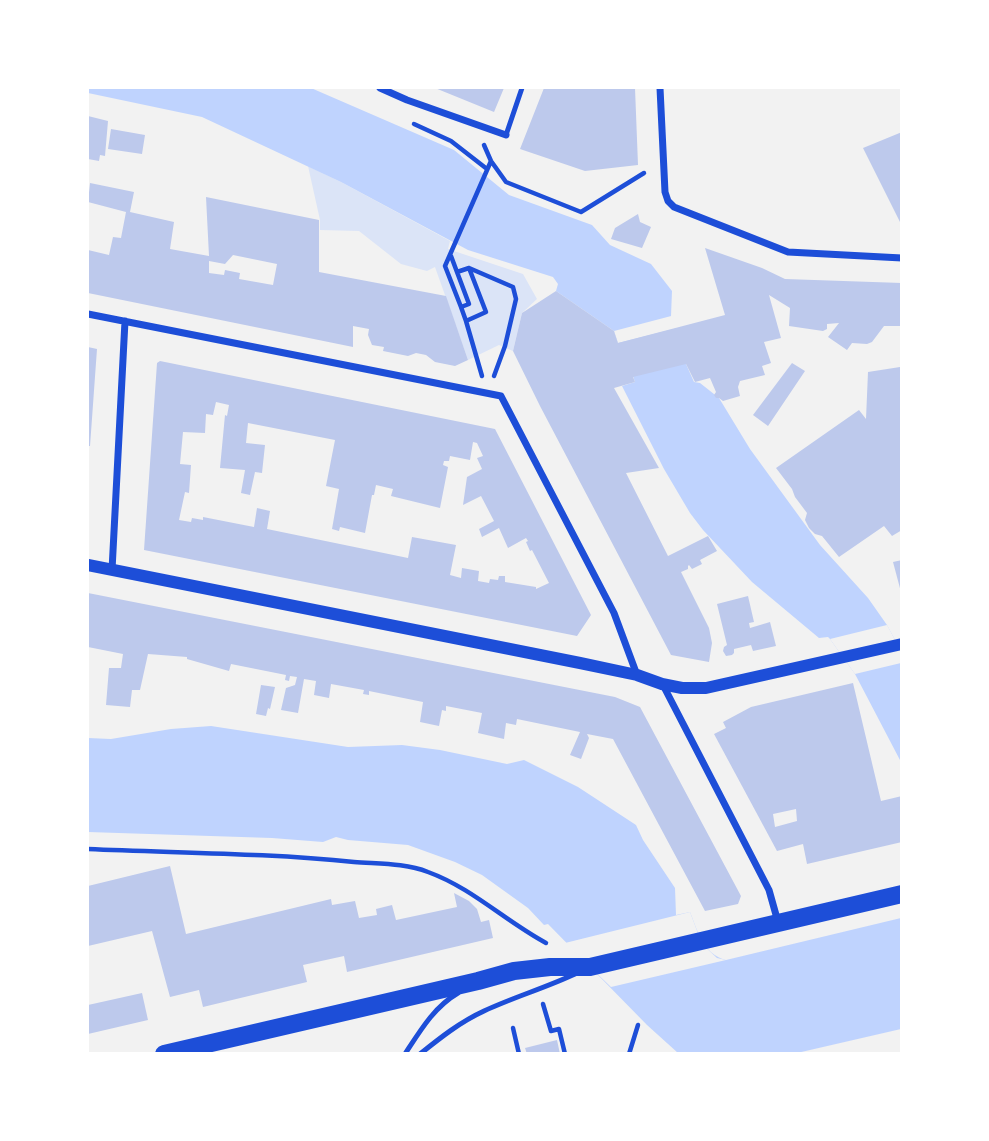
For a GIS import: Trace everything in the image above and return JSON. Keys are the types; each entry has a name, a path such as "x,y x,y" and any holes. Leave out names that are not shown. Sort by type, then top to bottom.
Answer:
{"main road":[{"path":"164,1054 514,971 550,967 590,967 901,894"}],"street":[{"path":"380,88 506,135"},
{"path":"660,88 665,192 668,201 674,206 788,252 901,258"},
{"path":"88,314 501,396 614,613 637,675"},
{"path":"113,570 125,321"},
{"path":"88,565 637,675 682,688 706,688 900,645"},
{"path":"662,684 769,890 779,924"}],"lane":[{"path":"506,135 522,88"},
{"path":"420,1054 448,1031 482,1012 590,967"},
{"path":"405,1054 437,1010 451,997 478,981"}],"path":[{"path":"407,100 401,119 451,141 487,169"},
{"path":"485,148 506,182 581,212 644,173"},
{"path":"487,393 466,321 445,267 491,161"},
{"path":"452,253 469,304 460,307"},
{"path":"457,272 469,268 513,287 516,299 505,346 487,393"},
{"path":"466,321 486,312 469,268"},
{"path":"88,849 324,859 408,867 426,871 475,895 524,931"},
{"path":"629,1054 638,1026"},
{"path":"513,1028 519,1054"}],"shaded area":[{"path":"308,166 450,241 448,249 523,274 537,299 522,313 513,351 499,345 468,360 435,267 427,271 401,264 359,231 320,230"}],"water":[{"path":"88,88 311,88 454,150 509,195 592,225 610,245 651,264 672,291 671,316 694,382 700,383 719,398 750,449 820,545 868,598 901,651 901,762 855,674 830,639 819,638 752,582 690,513 664,469 622,386 635,382 614,331 556,291 558,284 553,277 468,250 341,182 202,117 88,93"},
{"path":"211,726 348,747 402,745 507,764 524,760 578,787 636,825 675,888 676,915 690,912 707,947 712,953 726,960 901,918 901,1029 797,1053 678,1053 548,924 544,925 528,908 482,875 455,862 408,845 336,837 323,842 88,832 88,738 111,739 171,729"}],"pier":[{"path":"675,315 678,328 618,343 614,331"},
{"path":"887,625 901,651 901,663 855,674 830,639"},
{"path":"690,912 702,944 717,958 726,960 611,987 565,943"}],"building":[{"path":"435,88 504,88 494,112"},
{"path":"544,88 635,88 638,165 585,171 520,149"},
{"path":"88,116 108,121 105,156 100,155 99,161 88,159"},
{"path":"111,129 145,135 142,154 108,149"},
{"path":"902,132 902,226 863,148"},
{"path":"90,183 134,192 130,212 174,222 170,249 209,256 206,197 319,220 319,272 446,296 468,360 455,366 435,362 426,355 416,353 408,356 383,351 384,347 372,345 369,329 353,326 353,347 88,293 88,250 109,255 113,237 121,238 126,212 88,202","holes":["233,255 277,264 273,285 239,279 240,273 225,270 224,275 209,273 209,261 225,264"]},
{"path":"638,214 640,222 651,227 642,248 611,239 615,228"},
{"path":"705,248 785,279 902,283 902,326 884,326 872,342 852,343 847,350 828,337 839,323 827,324 827,329 823,331 789,326 790,308 769,295 781,338 764,342 771,363 762,366 765,375 740,381 740,396 723,401 716,398 710,378 695,382 686,364 633,377 635,382 614,388 659,468 626,473 668,556 708,536 717,551 700,560 702,564 692,569 689,565 688,569 681,572 709,628 712,643 709,662 671,655 513,351 522,313 556,291 614,331 618,343 725,315"},
{"path":"88,347 97,349 90,446 88,446"},
{"path":"160,361 495,429 591,615 577,636 144,550 157,363","holes":["216,402 229,405 227,416 225,415 220,468 245,470 241,493 250,495 255,472 262,473 265,445 246,443 248,423 335,440 326,486 339,489 332,529 339,531 340,527 365,533 376,485 393,489 391,496 440,508 448,467 443,465 444,461 449,461 450,456 470,460 473,442 477,443 483,456 477,458 482,469 467,477 463,505 481,496 494,521 479,529 482,537 499,528 508,548 526,538 530,551 532,550 549,583 536,589 505,582 505,576 499,576 498,580 490,579 489,583 478,581 479,571 462,568 461,578 450,575 456,545 412,537 408,558 267,529 270,511 257,508 254,527 203,517 203,520 192,518 191,522 179,520 185,492 189,493 191,465 180,464 183,432 205,433 206,414 213,415"]},
{"path":"792,363 805,371 768,426 753,415"},
{"path":"900,367 902,530 892,536 884,526 839,557 822,536 809,528 805,520 807,513 776,468 859,410 866,419 868,372"},
{"path":"902,560 902,592 901,592 893,562"},
{"path":"88,593 615,697 640,707 741,896 738,904 705,911 613,739 587,734 589,738 581,759 570,755 580,732 517,719 516,725 506,723 504,739 478,733 482,713 446,706 446,711 442,710 439,726 420,722 423,702 369,691 369,695 363,694 364,690 331,684 329,698 314,695 316,681 304,679 298,713 281,710 286,688 295,685 297,677 290,676 289,681 285,680 286,675 231,664 229,671 187,657 148,654 140,690 132,690 130,707 106,705 109,668 121,668 123,654 88,647"},
{"path":"748,596 754,622 749,623 750,628 770,622 776,646 753,651 751,645 734,649 732,655 726,656 723,651 727,645 717,604"},
{"path":"853,683 881,801 902,796 902,842 807,864 803,844 777,851 714,734 726,728 723,722 751,707","holes":["796,809 797,821 775,827 773,814"]},
{"path":"261,685 275,687 266,716 256,714"},
{"path":"170,866 186,934 331,899 332,905 355,901 359,918 377,915 376,909 392,905 396,920 457,907 454,893 477,909 481,922 489,920 493,938 347,972 344,956 303,965 307,982 203,1007 199,990 170,997 152,931 88,946 88,886"},
{"path":"142,993 148,1020 88,1034 88,1005"},
{"path":"557,1040 560,1054 527,1054 525,1048"}]}
